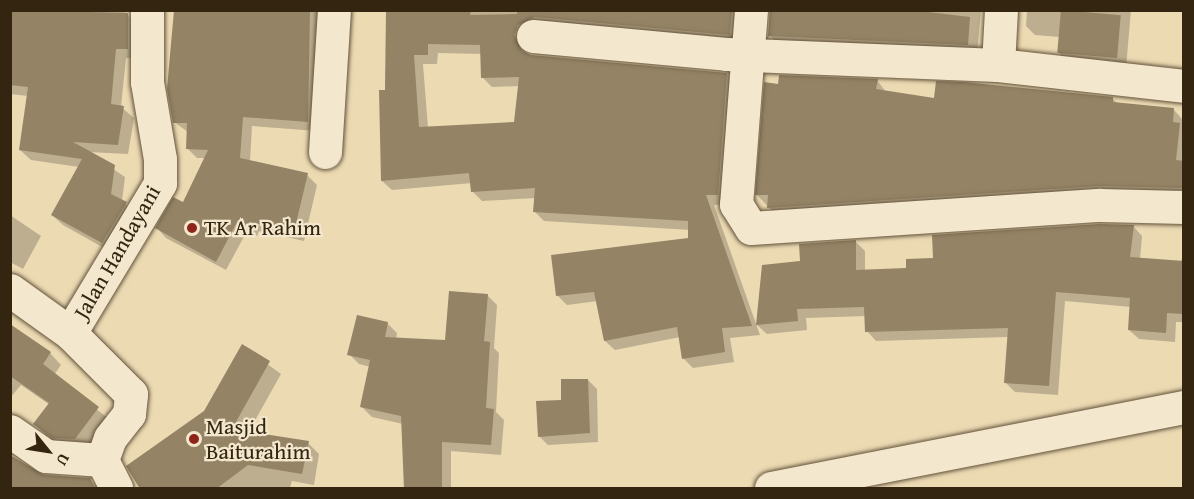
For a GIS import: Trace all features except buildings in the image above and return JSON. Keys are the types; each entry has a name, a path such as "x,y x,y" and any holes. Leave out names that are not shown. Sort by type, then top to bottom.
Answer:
{"street":[{"name":"Jalan Handayani","path":"109,474 110,438 129,414 131,394 70,333 160,183 160,159 147,82 147,10"},
{"path":"325,152 334,10"},
{"path":"752,10 736,204 751,228 1100,205 1184,207"},
{"path":"998,65 1001,10"},
{"path":"533,36 726,54 749,52 998,65 1184,86"},
{"path":"10,290 70,333"},
{"path":"771,489 1184,407"},
{"path":"10,431 46,456 109,474"}],"place":[{"name":"TK Ar Rahim","path":"192,228"},
{"name":"Masjid Baiturahim","path":"194,439"}]}
